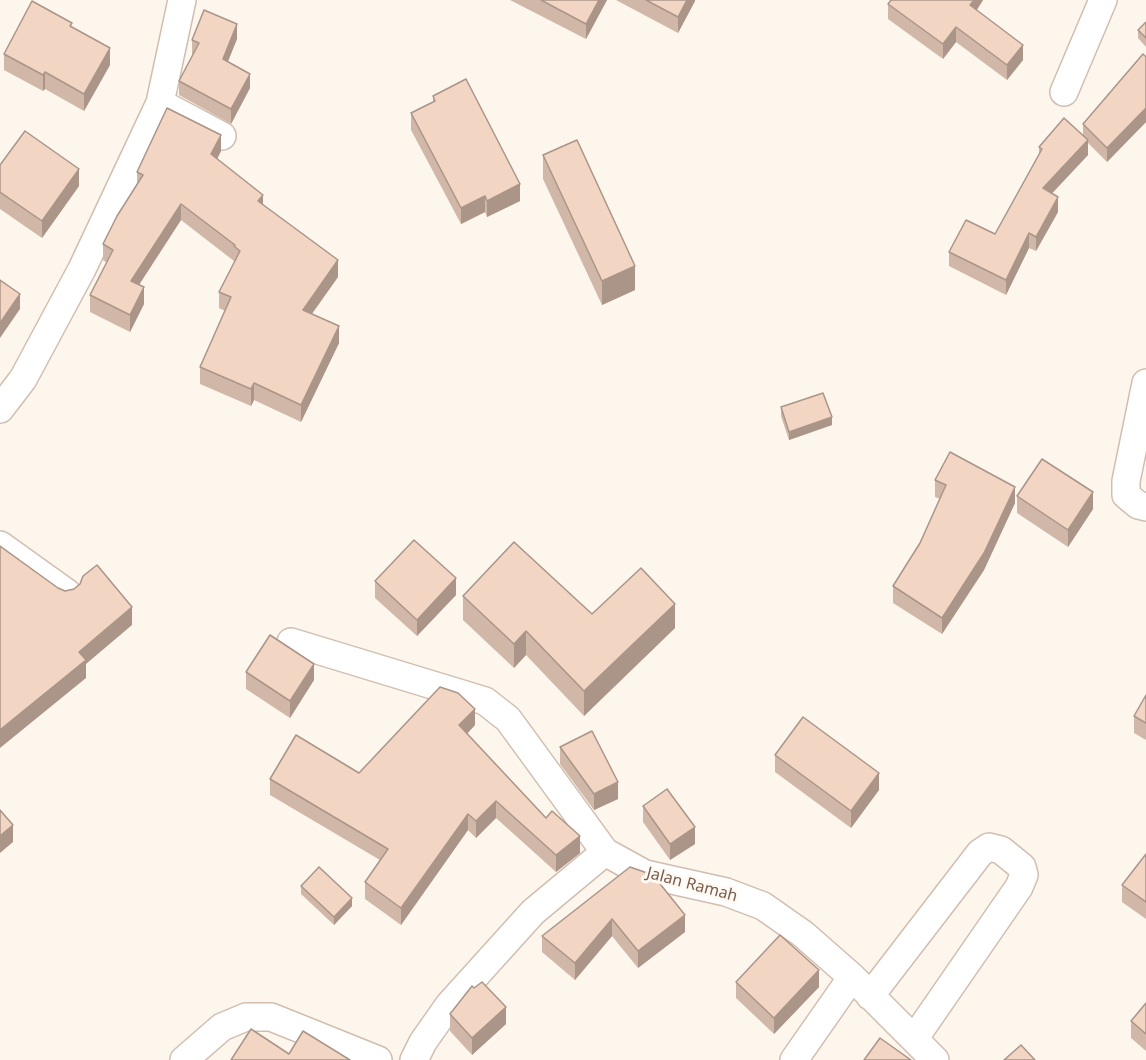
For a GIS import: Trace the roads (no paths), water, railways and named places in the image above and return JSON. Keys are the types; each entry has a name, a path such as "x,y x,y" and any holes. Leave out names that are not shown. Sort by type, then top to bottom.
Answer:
{"street":[{"path":"0,409 23,379 82,269 160,103 182,0"},
{"path":"1064,92 1103,0"},
{"path":"160,103 222,136"},
{"path":"1146,383 1126,495 1138,505 1146,507"},
{"path":"0,545 67,593"},
{"path":"291,642 485,701 508,719 605,852 533,912 449,1005 423,1042 414,1060"},
{"path":"794,1060 980,853 989,847 1001,850 1022,867 1024,875 914,1039"},
{"name":"Jalan Ramah","path":"605,852 645,874 726,892 763,906 803,934 935,1060"},
{"path":"184,1060 222,1027 246,1017 271,1017 378,1060"}]}
